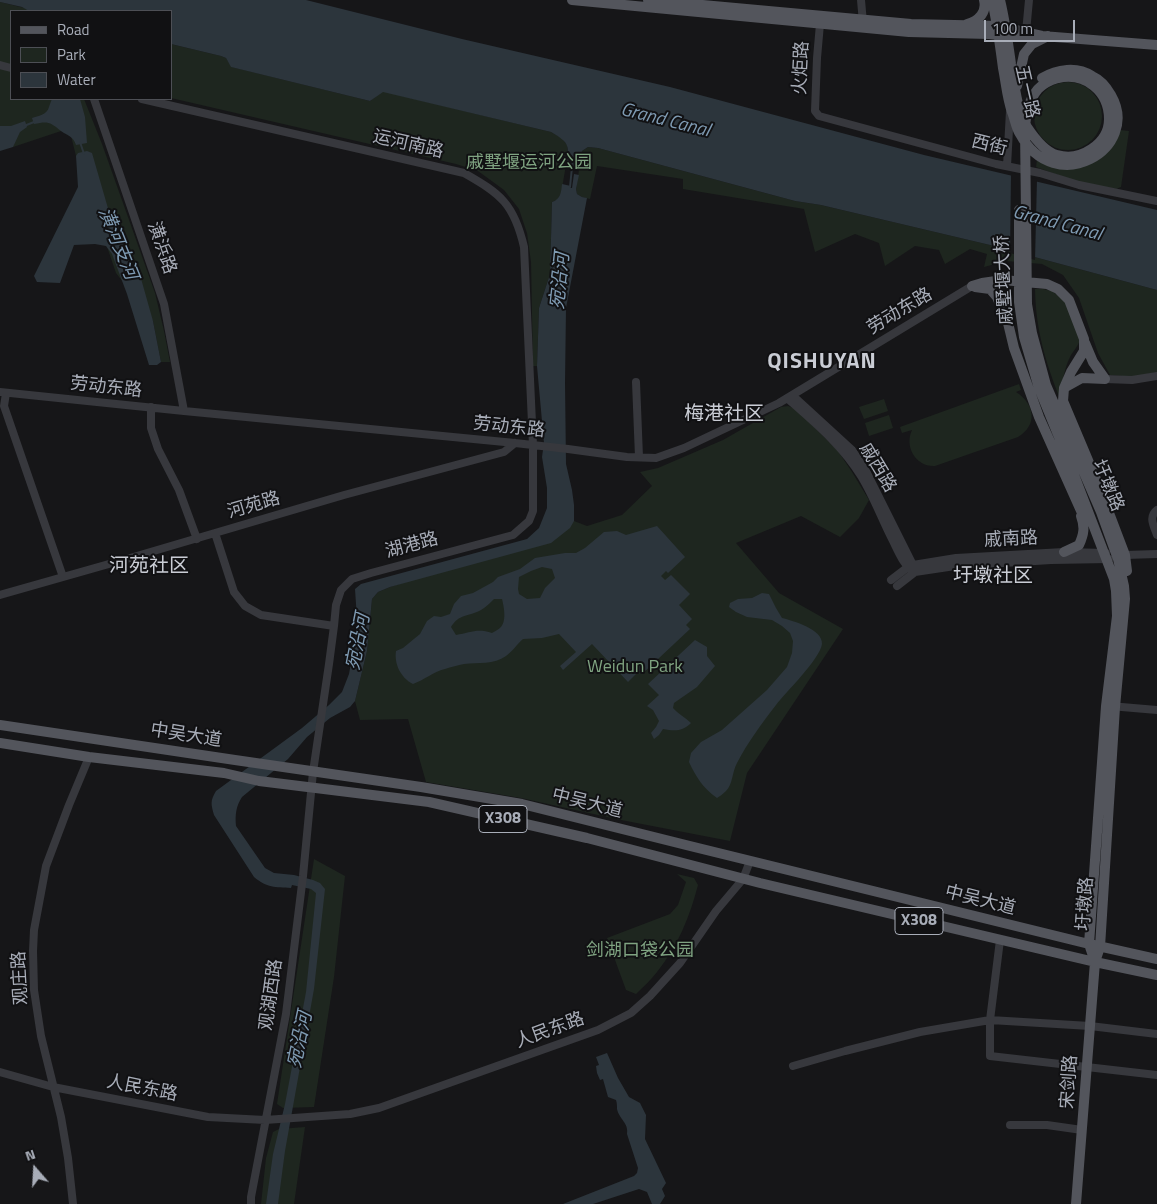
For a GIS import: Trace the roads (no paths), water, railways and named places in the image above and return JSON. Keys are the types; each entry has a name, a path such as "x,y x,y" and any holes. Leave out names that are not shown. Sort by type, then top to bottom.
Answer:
{"main road":[{"path":"572,0 756,9 820,24 967,24 1024,37 1045,36"},
{"path":"648,0 756,9 909,32 989,34 1002,31 1026,32 1045,36 1157,45"},
{"path":"967,24 980,17 985,10 984,0"},
{"path":"967,24 988,17 995,3"},
{"name":"五一路","path":"995,3 1025,125 1036,139 1056,155 1076,156 1092,154"},
{"name":"五一路","path":"1002,31 1010,104 1020,133 1032,151 1052,163 1064,165 1078,164 1092,154"},
{"path":"1016,92 1024,54 1032,44 1045,36"},
{"name":"戚墅堰大桥","path":"1071,453 1046,385 1032,333 1027,304 1025,128 1026,114 1031,100 1039,88 1051,80 1063,77 1078,77 1090,82 1099,90 1104,98 1109,121 1105,135 1092,154"},
{"path":"972,286 1003,280 1047,284 1058,289 1068,300 1093,362 1105,379"},
{"path":"972,286 990,289 998,297 1039,417 1092,536 1104,555"},
{"path":"1084,339 1084,352 1071,372 1064,388 1063,401 1098,484 1120,555"},
{"path":"1064,388 1082,378 1105,379"},
{"name":"圩墩路","path":"1071,453 1071,466 1114,579 1117,600 1110,706 1089,944 1095,962"},
{"name":"圩墩路","path":"1071,453 1120,555 1129,585 1122,618 1110,706 1100,947 1095,962"},
{"path":"1064,552 1079,545 1084,534 1084,526 1075,499 1071,466"},
{"name":"中吴大道","path":"0,725 421,787 522,804 1100,947 1157,959"},
{"name":"中吴大道","path":"0,743 89,757 224,773 259,781 429,802 587,838 743,879 1157,975"},
{"name":"宋剑路","path":"1076,1204 1095,962"}],"street":[{"path":"861,0 863,24"},
{"path":"1026,32 1029,0"},
{"name":"火炬路","path":"816,114 820,24"},
{"name":"潢浜路","path":"94,100 164,304 184,411"},
{"name":"运河南路","path":"146,100 464,173 487,186 512,211 524,247 532,445"},
{"path":"1007,166 1010,104"},
{"name":"西街","path":"816,114 1079,185 1157,201"},
{"name":"劳动东路","path":"3,392 568,448 627,457 656,458 684,448 790,396 972,286"},
{"path":"1105,379 1132,380 1157,376"},
{"path":"636,382 639,457"},
{"path":"3,392 4,406 63,577"},
{"name":"戚西路","path":"790,396 846,454 872,496 899,553 912,568"},
{"path":"151,407 151,428 158,449 179,490 196,539"},
{"name":"河苑路","path":"0,594 345,495 504,452 515,443"},
{"name":"湖港路","path":"313,772 324,705 336,605 341,590 352,579 513,535 523,528 530,521 533,511 532,445"},
{"path":"1157,510 1154,512 1151,520 1157,535"},
{"path":"215,533 234,592 245,606 262,615 334,626"},
{"name":"戚南路","path":"894,583 912,568 956,558 1064,552 1104,555 1157,554"},
{"name":"戚南路","path":"912,568 1104,555"},
{"path":"1110,706 1157,710"},
{"name":"观庄路","path":"73,1204 61,1117 41,1036 34,990 33,951 34,930 46,866 89,757"},
{"path":"311,788 313,772"},
{"name":"观湖西路","path":"251,1204 286,1014 303,876 311,788"},
{"name":"人民东路","path":"0,1072 53,1087 208,1117 265,1120 290,1119 350,1114 379,1108 598,1030 631,1013 650,996 680,963 716,911 743,879 750,861"},
{"path":"1000,940 990,1020 990,1056 1157,1075"},
{"path":"794,1066 920,1032 990,1020 1090,1026 1157,1034"},
{"path":"1010,1125 1047,1125 1082,1130"}],"water":[{"name":"Grand Canal","path":"0,0 306,0 462,39 670,87 924,155 1157,210 1157,290 990,245 821,205 795,201 598,148 588,147 582,151 579,169 565,166 568,154 567,146 562,139 551,132 383,92 370,101 231,67 226,58 221,56 172,44 172,10 27,10 0,2"},
{"path":"52,100 80,100 85,117 87,143 76,145 70,136 49,123 34,124 32,118 42,115 48,110"},
{"path":"25,121 27,127 20,132 13,147 0,151 0,126 11,126"},
{"path":"87,151 92,153 114,229 130,262 138,268 153,321 161,362 157,365 149,365 127,294 112,254 106,246 95,244 74,245 60,283 37,282 34,276 78,187 76,156 78,153"},
{"path":"574,174 579,175 576,189 577,194 587,198 566,308 566,464 572,490 574,521 570,528 551,543 390,587 378,592 372,599 367,651 355,701 350,707 330,718 307,737 288,759 242,797 237,807 236,826 265,868 274,873 294,875 313,880 320,883 325,889 314,989 285,1151 278,1204 266,1204 273,1154 285,1104 306,992 316,893 311,889 292,885 291,888 271,886 254,877 214,815 212,800 216,791 302,728 342,692 349,674 355,641 357,619 355,589 361,584 527,539 539,528 547,508 547,488 542,457 544,443 537,366 539,308 550,274 552,202 559,197 562,184 572,188"},
{"path":"657,526 685,557 668,573 666,571 661,576 665,580 671,575 690,594 679,605 692,619 686,625 690,629 642,674 639,671 628,682 592,644 563,670 560,666 576,652 559,634 542,638 523,639 501,659 452,667 436,672 413,684 405,678 397,666 396,651 403,648 420,634 427,621 434,616 441,617 450,614 454,604 461,596 473,593 493,582 498,577 520,569 535,558 576,553 604,532 617,531 626,535","holes":["542,567 552,569 555,578 545,588 540,598 527,599 519,594 519,577","494,599 502,599 503,602 504,622 500,628 492,633 478,631 456,635 451,627 456,621 461,617 480,611"]},
{"path":"762,593 769,594 782,618 813,630 818,634 822,644 809,666 755,733 737,763 728,788 717,798 700,782 694,773 689,762 691,753 701,742 722,730 767,690 787,667 792,653 793,641 790,633 782,626 772,620 747,617 729,607 730,603 738,599 752,598"},
{"path":"695,640 707,647 707,656 715,666 697,687 674,703 673,708 691,723 678,730 663,729 654,739 651,733 659,721 653,710 647,706 659,695 648,684"},
{"path":"607,1053 629,1097 640,1103 646,1115 645,1139 666,1183 662,1189 665,1196 660,1204 652,1204 647,1192 639,1189 593,1204 563,1204 634,1176 637,1173 638,1168 627,1134 627,1127 618,1112 616,1100 608,1097 603,1079 600,1080 597,1073 596,1066 599,1065 596,1057"}],"waterway":[{"path":"24,126 34,122"},
{"name":"潢河支河","path":"80,142 84,154"},
{"name":"宛沿河","path":"570,187 572,167"}],"district":[{"name":"QISHUYAN","path":"822,363"},
{"name":"梅港社区","path":"724,415"},
{"name":"河苑社区","path":"149,567"},
{"name":"圩墩社区","path":"993,577"}],"park label":[{"name":"戚墅堰运河公园","path":"529,164"},
{"name":"Weidun Park","path":"635,668"},
{"name":"剑湖口袋公园","path":"640,952"}]}
